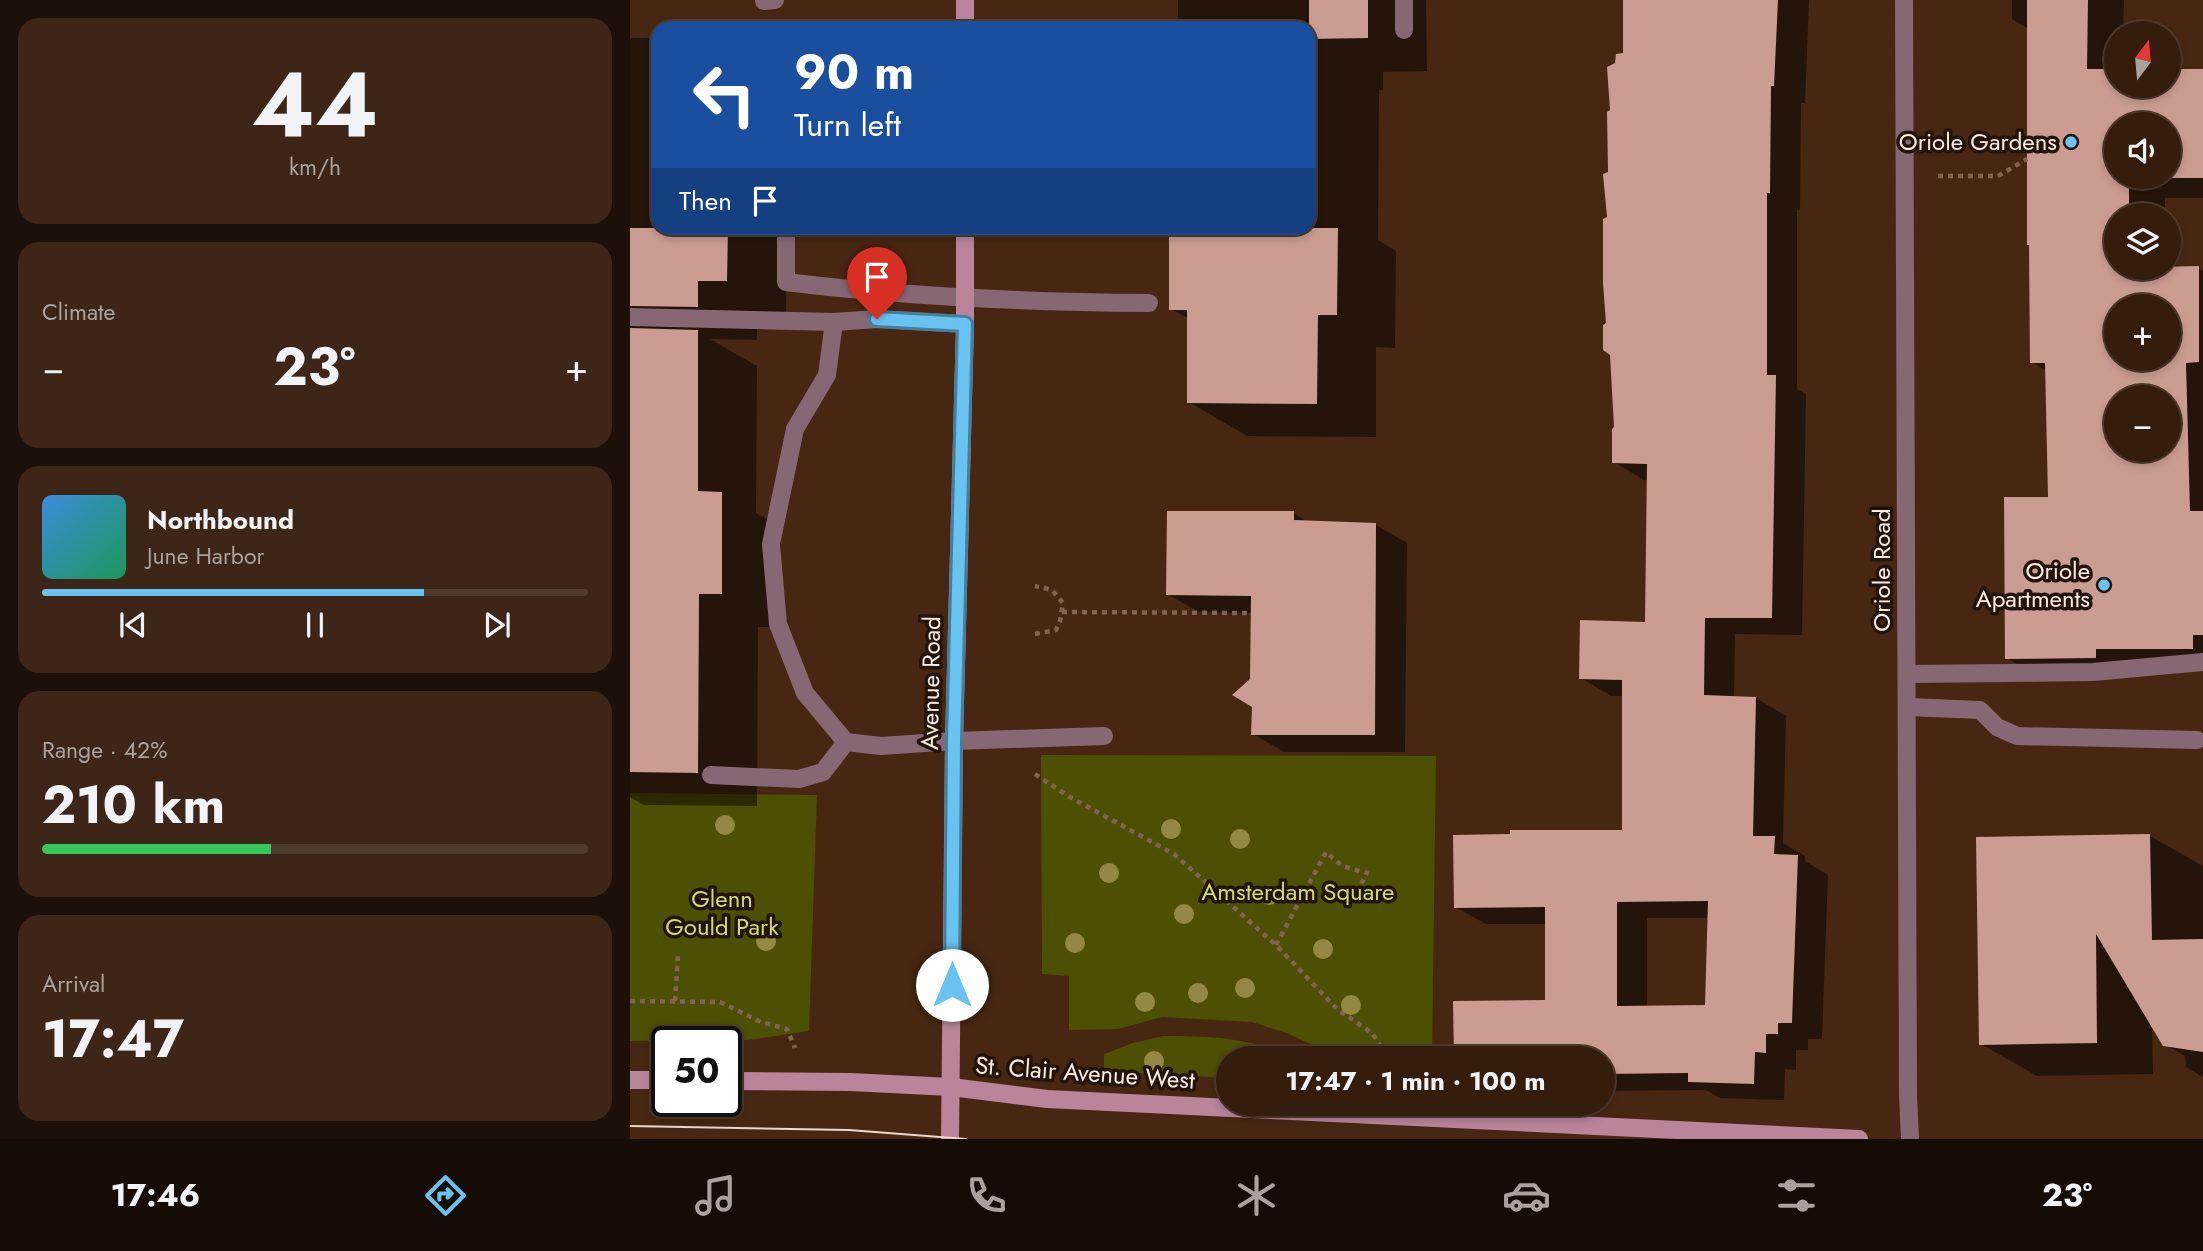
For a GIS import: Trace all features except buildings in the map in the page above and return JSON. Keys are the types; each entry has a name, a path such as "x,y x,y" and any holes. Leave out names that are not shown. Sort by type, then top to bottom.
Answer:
{"main road":[{"path":"965,0 965,21"},
{"name":"Avenue Road","path":"950,1139 954,741 965,235"},
{"path":"630,1080 651,1080"},
{"name":"St. Clair Avenue West","path":"742,1081 849,1082 951,1087 1047,1100 1859,1139"}],"street":[{"path":"1404,0 1404,30"},
{"name":"Oriole Road","path":"1904,0 1910,1139"},
{"path":"786,235 786,282 877,293 1035,302 1149,303"},
{"path":"630,317 834,321 877,319 965,324"},
{"path":"834,321 827,375 795,429 771,544 778,624 805,693 846,742 881,746 1104,736"},
{"path":"1907,674 2093,672 2203,662"},
{"path":"1908,707 1980,710 1997,727 2017,736 2197,740"},
{"path":"711,775 799,779 823,772 846,742"}],"path":[{"path":"1934,176 1998,176 2027,159"},
{"path":"1035,586 1052,590 1063,603 1056,630 1035,634"},
{"path":"1062,612 1250,613"},
{"path":"1035,774 1068,796 1174,854 1276,945 1336,1009 1372,1033 1380,1046"},
{"path":"1276,945 1326,852 1342,866 1367,873 1358,890"},
{"path":"675,1001 678,955"},
{"path":"630,1000 720,1002 761,1022 787,1029 795,1048"}],"green space":[{"name":"Amsterdam Square","path":"1041,755 1436,756 1432,1046 1315,1046 1252,1022 1162,1017 1118,1029 1069,1030 1069,976 1042,974"},
{"name":"Glenn Gould Park","path":"630,793 817,795 809,1031 742,1040 742,1026 651,1026 651,1041 630,1041"},
{"path":"1163,1036 1232,1040 1262,1046 1216,1046 1216,1077 1104,1071 1104,1054"}],"tram line":[{"path":"630,1126 849,1130 966,1139"}],"place":[{"name":"Oriole Gardens","path":"2071,142"},
{"name":"Oriole Apartments","path":"2104,585"}],"route":[{"path":"877,319 965,324 954,741 952,985"}]}
